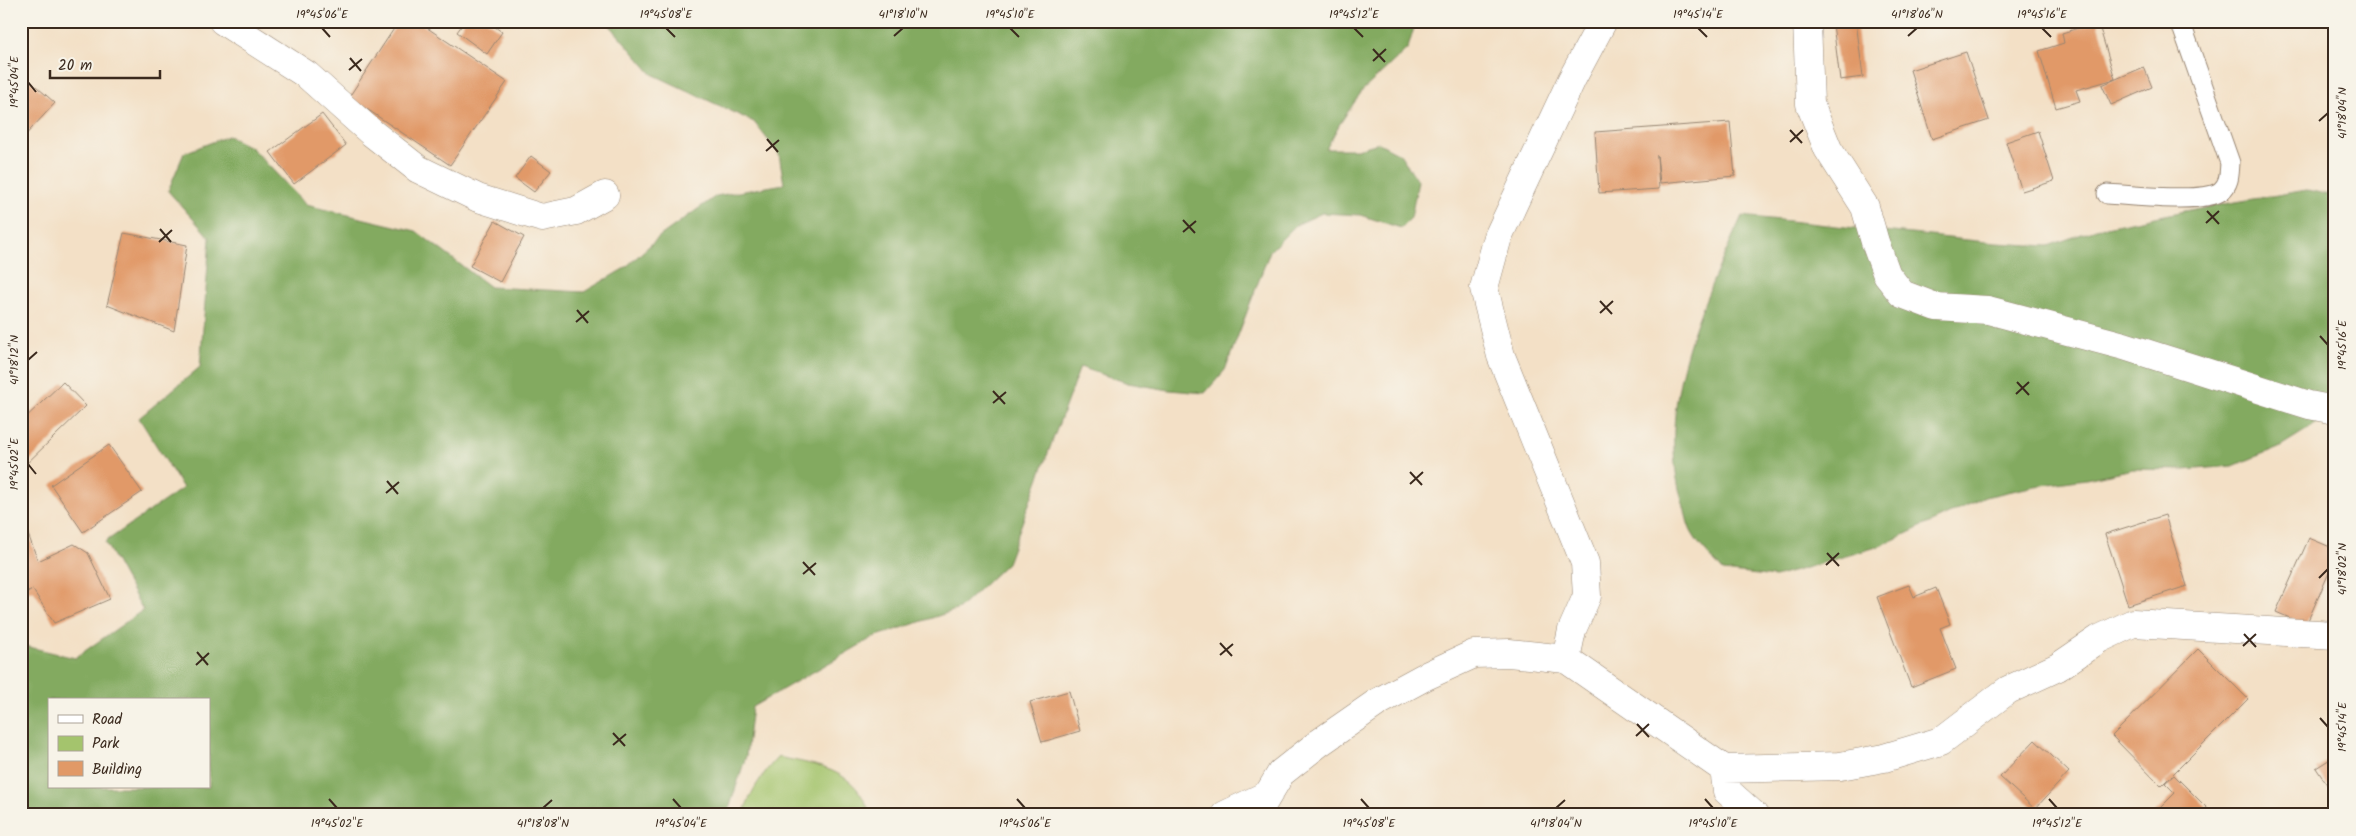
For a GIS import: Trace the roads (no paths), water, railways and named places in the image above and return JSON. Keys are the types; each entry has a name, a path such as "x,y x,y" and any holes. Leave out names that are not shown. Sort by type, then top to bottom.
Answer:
{"street":[{"path":"223,21 306,75 372,133 418,169 478,198 542,218 576,211 606,196"},
{"path":"1566,660 1572,630 1587,596 1585,563 1501,356 1484,288 1498,236 1572,79 1603,21"},
{"path":"1807,21 1810,104 1828,149 1865,207 1874,242 1887,275 1902,294 1936,307 1988,310 2124,346 2309,405 2335,410"},
{"path":"1225,815 1261,805 1281,773 1318,743 1378,702 1426,676 1474,654 1510,653 1566,660 1724,769 1840,766 1884,758 1941,740 2008,690 2058,667 2099,639 2133,623 2335,635"},
{"path":"1724,769 1727,791 1754,815"}],"lane":[{"path":"2107,194 2202,199 2220,192 2229,180 2230,163 2180,21"}]}
